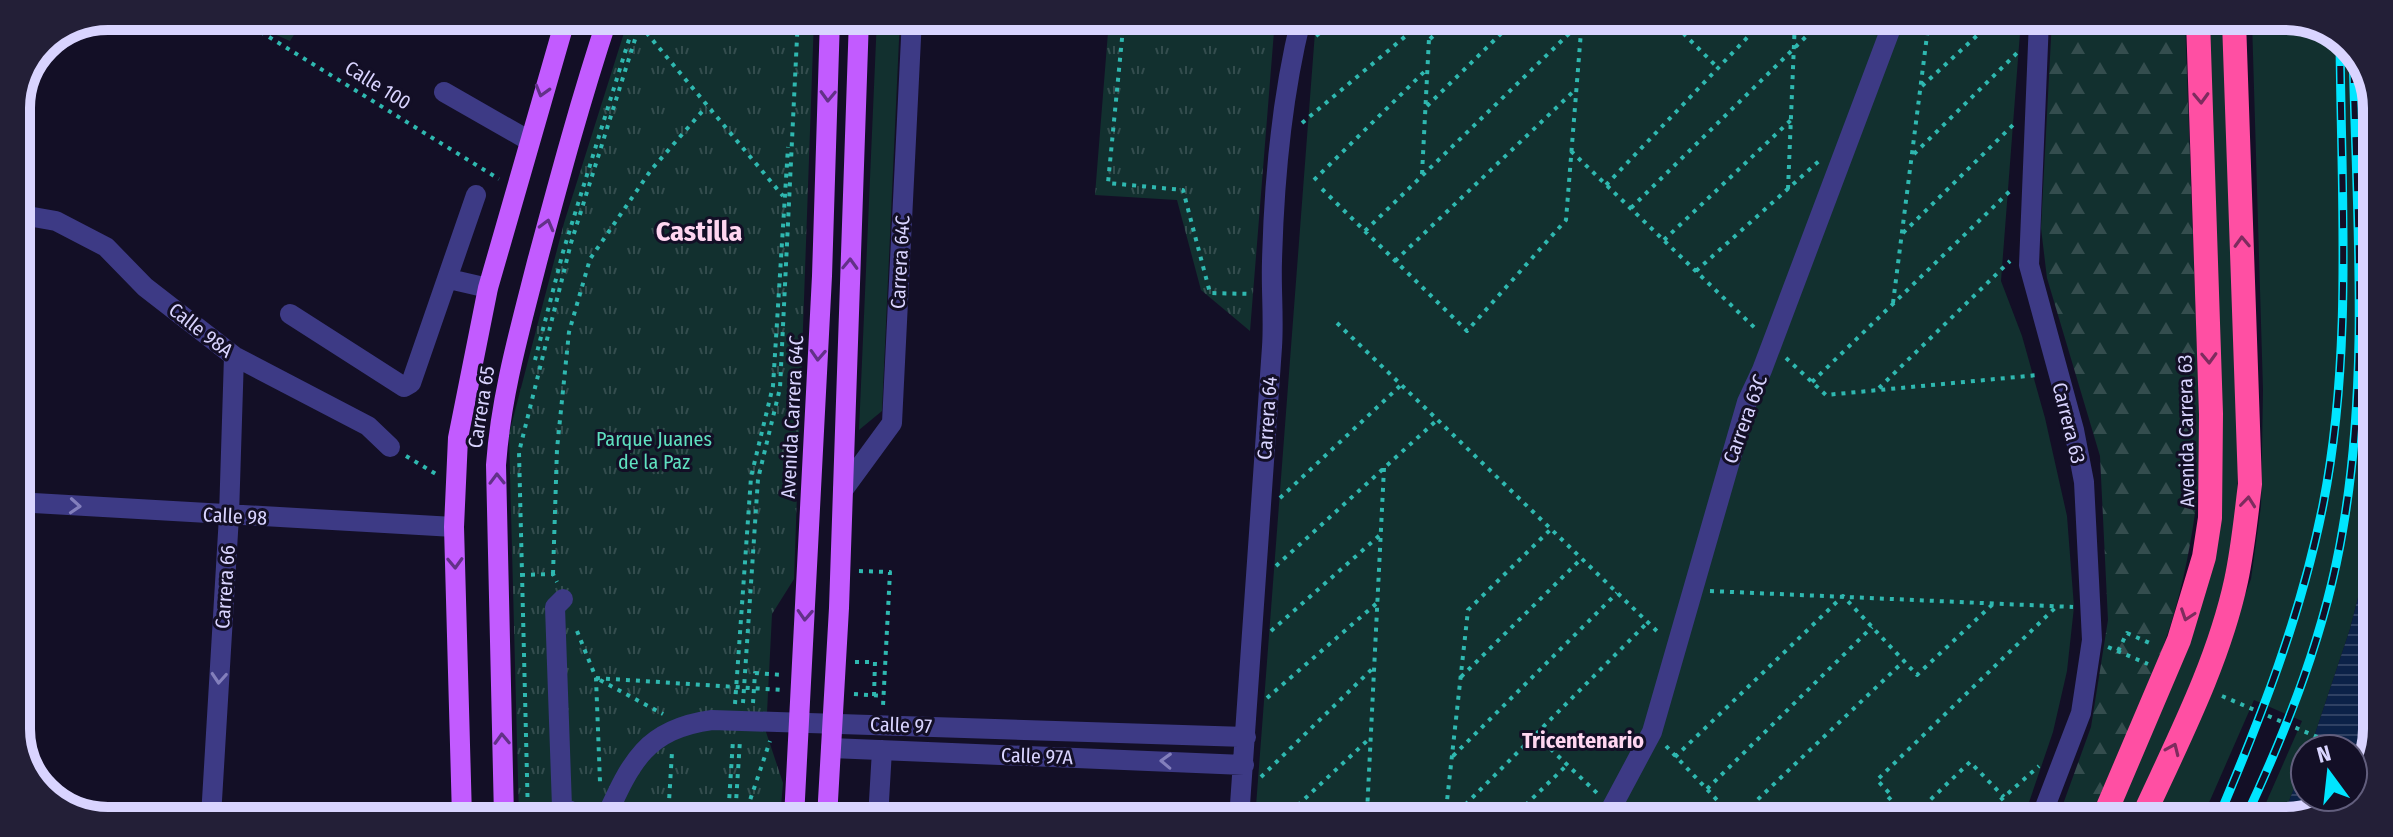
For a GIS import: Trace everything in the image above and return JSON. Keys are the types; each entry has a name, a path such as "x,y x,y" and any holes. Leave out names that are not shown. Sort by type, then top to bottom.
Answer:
{"highway":[{"name":"Avenida Carrera 63","path":"2108,807 2196,587 2210,518 2211,414 2198,30"},
{"path":"2147,807 2217,641 2236,584 2245,530 2250,484 2234,30"}],"main road":[{"name":"Carrera 65","path":"462,807 454,485 469,372 488,288 562,30"},
{"name":"Carrera 65","path":"504,807 496,465 500,425 515,348 538,260 604,30"},
{"name":"Avenida Carrera 64C","path":"795,807 829,30"},
{"path":"828,807 843,490 859,30"}],"street":[{"name":"Carrera 64C","path":"843,490 892,423 911,30"},
{"name":"Carrera 64","path":"1240,807 1275,295 1272,263 1291,59 1298,30"},
{"name":"Carrera 63C","path":"1612,807 1652,732 1732,445 1890,30"},
{"name":"Carrera 63","path":"2039,30 2028,243 2036,299 2074,430 2084,482 2091,608 2089,676 2074,734 2045,807"},
{"path":"444,92 528,140"},
{"path":"290,314 404,387 415,377 476,195"},
{"name":"Calle 98A","path":"30,216 56,221 106,247 145,287 234,356 368,426 390,447"},
{"path":"449,279 488,288"},
{"name":"Carrera 66","path":"212,807 229,516 234,356"},
{"name":"Calle 98","path":"30,503 454,527"},
{"path":"562,807 555,607 563,599"},
{"name":"Calle 97","path":"610,807 624,776 643,750 655,739 684,725 875,724 1246,737"},
{"name":"Calle 97A","path":"831,748 1244,765"},
{"path":"879,807 882,750"}],"path":[{"name":"Calle 100","path":"258,30 503,181"},
{"path":"525,807 513,451 563,252 635,30"},
{"path":"525,807 519,452 571,243 636,30"},
{"path":"644,30 785,197"},
{"path":"729,807 736,723 744,687 758,479 780,388 797,30"},
{"path":"1123,30 1108,183 1183,190 1210,293 1275,295"},
{"path":"1282,140 1415,30"},
{"path":"1421,176 1428,30"},
{"path":"1428,41 1440,30"},
{"path":"1425,107 1505,30"},
{"path":"1365,231 1572,30"},
{"path":"1322,189 1467,331 1566,220 1581,30"},
{"path":"1682,30 1718,68"},
{"path":"1606,185 1754,30"},
{"path":"1788,189 1795,30"},
{"path":"1631,208 1813,30"},
{"path":"1893,304 1928,30"},
{"path":"1921,87 1983,30"},
{"path":"1912,155 2035,30"},
{"path":"1314,180 1427,69"},
{"path":"1395,261 1576,89"},
{"path":"1902,235 2034,104"},
{"path":"553,574 557,449 569,332 590,259 651,170 706,107"},
{"path":"1664,240 1791,120"},
{"path":"735,807 736,687 751,477 773,386 788,147"},
{"path":"1571,151 1826,395 2057,373"},
{"path":"1696,271 1819,160"},
{"path":"1812,382 2031,171"},
{"path":"1877,390 2028,243"},
{"path":"1337,323 1676,650"},
{"path":"1261,516 1401,385"},
{"path":"1256,584 1437,420"},
{"path":"390,447 454,485"},
{"path":"1367,807 1384,468"},
{"path":"1446,807 1468,610 1551,529"},
{"path":"1252,648 1380,535"},
{"path":"1461,677 1581,559"},
{"path":"859,571 890,572 875,724"},
{"path":"1693,590 2091,608"},
{"path":"1452,758 1617,593"},
{"path":"1843,596 1917,675 1994,603"},
{"path":"1675,757 1843,596"},
{"path":"1247,716 1377,603"},
{"path":"1880,807 1892,796 1877,780 2057,606"},
{"path":"1463,807 1648,622"},
{"path":"1707,789 1872,627"},
{"path":"2127,633 2166,661 2118,651 2127,633"},
{"path":"1750,807 1904,661"},
{"path":"855,662 875,662 874,696"},
{"path":"1241,795 1374,667"},
{"path":"763,706 753,705 755,673 802,676"},
{"path":"596,678 754,688"},
{"path":"596,678 664,714 652,723"},
{"path":"596,678 601,784 605,773"},
{"path":"2211,691 2308,733"},
{"path":"1652,732 1724,807"},
{"path":"1993,807 2074,734"},
{"path":"1536,735 1567,764 1604,807"},
{"path":"1296,807 1370,737"},
{"path":"748,807 771,739"},
{"path":"669,807 672,748"},
{"path":"1923,807 1970,762 2004,797"},
{"path":"1523,807 1567,764"}],"green space":[{"path":"265,30 297,30 290,41"},
{"name":"Parque Juanes de la Paz","path":"625,30 814,30 794,579 772,614 766,732 783,783 781,807 519,807 509,434 564,223"},
{"path":"876,30 899,30 882,411 859,430"},
{"path":"1108,30 1274,31 1250,331 1201,290 1177,200 1095,195"},
{"path":"1315,30 2020,30 2001,281 2022,336 2045,418 2067,516 2074,607 2067,671 2053,732 2027,807 1256,807"},
{"path":"2051,30 2185,30 2201,461 2199,485 2188,555 2171,624 2146,691 2095,807 2062,807 2091,727 2108,620 2100,456 2047,278 2041,228"},
{"path":"2208,30 2227,30 2238,469 2233,543 2216,616 2182,705 2135,807 2116,807 2205,581"},
{"path":"2252,30 2285,30 2310,34 2337,49 2353,69 2362,93 2363,578 2350,629 2315,733 2297,733 2302,721 2254,700 2207,807 2158,807 2215,675 2251,579 2261,506 2263,390"},
{"path":"2289,751 2287,807 2264,807"}],"water":[{"path":"2363,578 2363,733 2315,733 2350,629"}],"railway":[{"path":"2223,807 2264,705 2303,587 2323,505 2332,448 2342,331 2340,53"},
{"path":"2250,807 2304,678 2327,604 2343,528 2351,469 2359,349 2354,70"}],"district":[{"name":"Castilla","path":"699,231"},
{"name":"Tricentenario","path":"1583,740"}]}
